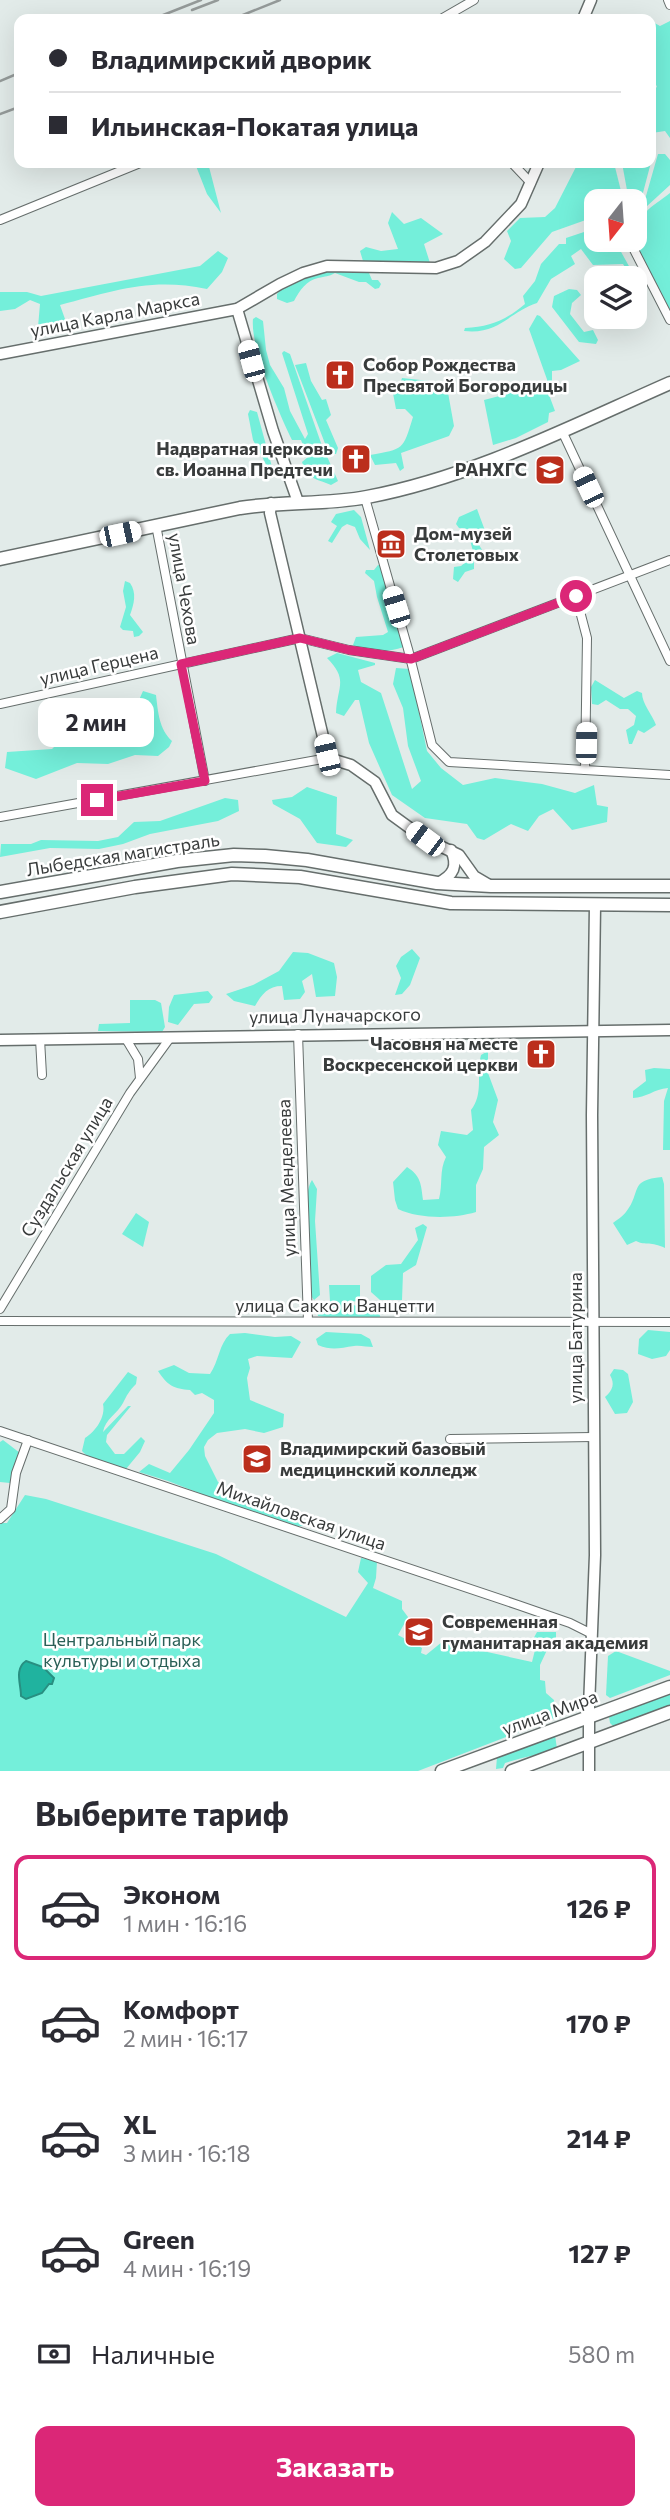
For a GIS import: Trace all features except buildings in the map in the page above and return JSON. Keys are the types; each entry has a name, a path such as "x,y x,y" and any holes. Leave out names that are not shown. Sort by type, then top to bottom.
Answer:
{"main road":[{"name":"улица Карла Маркса","path":"0,354 237,309 303,273 327,266 436,268 458,261 485,242 522,204 537,168"},
{"path":"237,309 272,431 298,502"},
{"path":"0,559 271,503 365,498 461,472 670,383"},
{"path":"271,503 270,513 328,758 351,765 375,782 393,815 425,839 459,855 474,876 491,886"},
{"path":"437,883 447,879 455,868 451,850"},
{"name":"Лыбедская магистраль","path":"0,892 177,861 234,855 307,860 437,883 491,886 670,886"},
{"name":"Лыбедская магистраль","path":"0,912 135,887 232,874 300,877 451,903 670,905"},
{"name":"улица Батурина","path":"589,1771 595,1555 595,905"},
{"name":"улица Луначарского","path":"0,1040 670,1030"},
{"name":"улица Мира","path":"442,1771 670,1687"},
{"path":"512,1771 670,1713"}],"street":[{"path":"450,14 474,0"},
{"path":"0,220 128,168"},
{"path":"517,168 531,183"},
{"path":"635,252 670,320"},
{"path":"562,431 670,661"},
{"path":"365,498 411,659 432,745 449,762 670,775"},
{"name":"улица Чехова","path":"156,525 205,781"},
{"path":"411,659 670,560"},
{"path":"576,596 587,638 585,770"},
{"name":"улица Герцена","path":"0,704 300,638 349,650 411,659"},
{"path":"0,817 328,758"},
{"name":"улица Менделеева","path":"298,1034 308,1321"},
{"name":"Суздальская улица","path":"0,1309 140,1078 170,1038"},
{"path":"40,1039 42,1074"},
{"path":"125,1039 138,1059 140,1078"},
{"name":"улица Сакко и Ванцетти","path":"0,1321 670,1322"},
{"name":"Михайловская улица","path":"0,1430 518,1605 570,1623 592,1634"},
{"path":"450,1438 593,1437"},
{"path":"0,1519 11,1509 16,1473 28,1440"}],"green space":[{"path":"670,21 670,138 665,131 656,132 656,24 660,26"},
{"path":"658,154 665,154 670,160 670,185 648,205 648,189"},
{"path":"197,168 209,168 221,213 207,194"},
{"path":"575,168 615,168 620,189 584,189 584,221 552,232 521,268 515,269 504,259 511,241 507,231 520,218 545,217 555,208"},
{"path":"623,168 650,168 644,189 627,189"},
{"path":"670,193 670,310 639,252 648,252 648,211"},
{"path":"392,212 404,224 421,218 443,234 424,244 430,263 363,261 360,251 366,247 381,251 398,249 388,223"},
{"path":"584,232 584,252 621,252 629,266 593,265 581,249 571,256 575,264 551,279 537,303 486,330 464,331 465,328 497,322 525,304 523,296 535,281 541,264 559,244 566,244 566,238"},
{"path":"218,251 228,258 222,272 207,289 168,284 150,285 60,305 65,319 63,328 38,327 40,304 30,300 15,309 0,311 0,292 27,292 41,296 200,266"},
{"path":"332,269 369,273 372,280 378,280 381,284 375,289 366,282 335,273 310,281 294,301 287,303 277,299 277,294 288,284"},
{"path":"569,289 577,290 581,295 572,303 570,314 584,332 593,330 598,340 596,344 579,342 552,307 554,296"},
{"path":"537,315 580,361 552,371 549,385 529,329"},
{"path":"256,317 263,321 270,365 284,388 290,411 305,439 308,434 282,353 284,351 290,354 321,443 338,481 331,485 313,478 307,472 302,462 308,457 301,440 292,440 286,428 256,346 253,319"},
{"path":"306,363 311,381 322,400 326,399 331,415 326,420 338,448 336,454 329,454 295,365"},
{"path":"402,378 439,382 447,387 454,426 449,436 401,453 404,468 400,471 396,463 375,465 370,455 396,449 407,436 413,417 405,409 396,409 392,388 400,384"},
{"path":"545,384 555,411 549,413 548,422 516,438 493,445 484,400"},
{"path":"250,410 257,412 272,467 268,468 253,440 248,414"},
{"path":"477,509 487,536 481,539 479,545 486,556 484,559 474,559 474,569 465,572 458,582 453,579 454,567 461,566 474,555 467,529 459,528 456,524 459,517"},
{"path":"354,510 361,517 370,550 360,539 355,527 347,524 332,543 328,541 337,526 331,522 336,514"},
{"path":"378,565 383,566 404,647 371,652 353,645 356,637 383,635 388,632 374,581 365,573 366,570 374,570"},
{"path":"125,581 130,583 134,591 130,615 143,632 139,636 134,637 133,631 120,627 126,607 123,591"},
{"path":"337,653 375,663 358,670 361,682 381,693 412,789 421,781 408,746 403,708 393,684 396,668 410,669 427,751 441,768 463,785 495,778 542,784 575,793 594,785 597,805 608,807 607,822 572,830 553,809 539,816 528,831 511,824 484,840 477,838 467,824 425,818 392,795 369,743 359,700 355,700 344,716 336,713 340,678 327,658"},
{"path":"595,680 624,698 637,691 642,693 656,725 644,733 638,730 632,744 629,744 626,730 634,725 636,716 628,709 620,709 606,700 598,705 592,704 591,687"},
{"path":"143,691 156,695 162,726 172,741 158,756 135,755 108,764 77,763 36,779 5,768 7,752 52,749 61,740 63,732 93,727 116,715 126,727 140,718 139,700"},
{"path":"307,787 337,797 336,834 353,840 346,847 317,843 300,819 273,804 272,800 292,797"},
{"path":"225,798 238,800 239,811 218,821 150,834 99,849 50,848 0,857 1,844 31,844 41,840 98,841 118,837 134,822 160,821"},
{"path":"412,949 420,958 410,985 402,994 395,995 401,978 396,966 401,957"},
{"path":"293,952 308,953 334,963 337,977 335,996 316,997 312,974 302,981 305,992 300,999 284,1000 282,986 273,987 266,992 255,1006 234,1001 226,994 253,985 279,971"},
{"path":"208,991 213,997 209,1003 194,1004 178,1025 168,1022 169,1007 174,995"},
{"path":"130,1000 155,1000 161,1003 165,1027 162,1032 98,1031 99,1024 130,1023"},
{"path":"488,1051 488,1073 498,1100 493,1122 499,1135 484,1147 483,1169 476,1185 476,1212 436,1217 416,1215 398,1209 393,1182 407,1167 420,1181 423,1200 439,1199 446,1157 438,1145 441,1131 467,1135 473,1130 471,1110 479,1091 481,1055"},
{"path":"670,1069 670,1150 663,1150 664,1101 668,1088 633,1098 633,1091 646,1081 645,1070"},
{"path":"662,1177 665,1248 636,1241 627,1245 613,1223 631,1205 640,1184"},
{"path":"312,1180 317,1189 315,1221 320,1295 314,1300 309,1293 306,1234 307,1201"},
{"path":"136,1213 149,1222 143,1247 122,1234"},
{"path":"423,1224 427,1227 416,1265 403,1273 402,1300 380,1300 371,1292 371,1276 386,1265 401,1264 418,1240 415,1228"},
{"path":"329,1285 360,1285 360,1301 344,1302 379,1313 381,1319 318,1316 317,1311 330,1301"},
{"path":"648,1330 670,1332 670,1350 666,1356 652,1359 638,1354 639,1339"},
{"path":"326,1332 361,1334 370,1339 373,1347 332,1348 318,1345 316,1339"},
{"path":"230,1334 291,1336 301,1342 292,1358 257,1356 248,1359 250,1400 284,1414 283,1427 264,1433 245,1429 217,1433 204,1447 205,1456 218,1482 271,1510 297,1519 305,1526 296,1526 235,1507 139,1472 149,1464 170,1473 214,1413 214,1400 202,1393 195,1395 190,1390 171,1385 158,1371 174,1365 189,1373 210,1374 226,1338"},
{"path":"614,1369 628,1374 633,1402 627,1413 615,1414 605,1397 612,1387 610,1375"},
{"path":"128,1372 137,1377 136,1384 121,1407 106,1423 103,1432 131,1406 107,1435 106,1442 115,1454 124,1454 141,1437 145,1441 126,1469 91,1460 82,1451 85,1438 101,1419 103,1404"},
{"path":"3,1440 20,1453 10,1483 0,1482 0,1442"},
{"name":"Центральный парк культуры и отдыха","path":"25,1495 46,1499 216,1554 346,1617 368,1583 358,1572 361,1558 377,1561 373,1588 402,1601 402,1609 408,1617 398,1635 422,1648 421,1653 426,1655 442,1642 532,1662 536,1646 531,1643 537,1632 556,1632 556,1648 547,1650 540,1665 540,1680 545,1681 546,1693 554,1700 555,1718 418,1771 0,1771 0,1523 7,1523"},
{"path":"616,1651 670,1671 670,1675 610,1698 606,1695 608,1656"},
{"path":"670,1693 670,1706 615,1728 610,1723 609,1716"},
{"path":"555,1735 557,1749 505,1763 503,1768 496,1769 497,1757"}],"shaded area":[{"path":"26,1661 43,1667 54,1678 52,1684 42,1693 26,1699 21,1696 19,1677 20,1668"}],"railway":[{"path":"166,14 201,0"},
{"path":"192,10 218,0"},
{"path":"245,14 280,0"},
{"path":"0,81 14,75"},
{"path":"0,114 14,109"}],"place":[{"name":"Собор Рождества Пресвятой Богородицы","path":"340,375"},
{"name":"Надвратная церковь св. Иоанна Предтечи","path":"356,459"},
{"name":"РАНХГС","path":"550,470"},
{"name":"Дом-музей Столетовых","path":"391,544"},
{"name":"Часовня на месте Воскресенской церкви","path":"541,1054"},
{"name":"Владимирский базовый медицинский колледж","path":"257,1459"},
{"name":"Современная гуманитарная академия","path":"419,1632"}],"route":[{"path":"97,800 205,781 181,664 300,638 349,650 411,659 576,596"}]}
